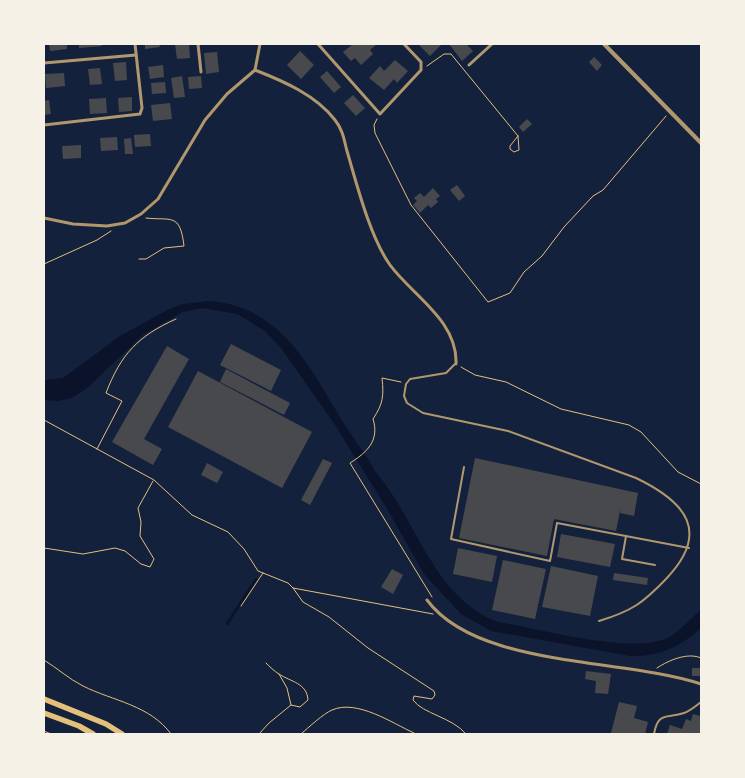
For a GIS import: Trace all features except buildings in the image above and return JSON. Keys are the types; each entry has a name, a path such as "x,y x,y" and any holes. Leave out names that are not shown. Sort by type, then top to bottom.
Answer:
{"highway":[{"path":"44,699 106,724 122,734"},
{"path":"44,713 79,726 93,734"}],"street":[{"path":"44,125 140,114 142,108 135,44"},
{"path":"198,44 201,72"},
{"path":"44,218 73,224 125,223 158,199 205,120 227,94 255,70 260,44"},
{"path":"318,44 380,114 421,70 421,62 404,44"},
{"path":"469,65 492,44"},
{"path":"604,44 701,143"},
{"path":"44,63 136,55"},
{"path":"255,70 280,79 303,93 324,108 335,120 344,134 347,152 378,244 390,265 435,312 448,332 456,351 457,364"},
{"path":"427,600 439,615 482,640 502,647 652,671 701,684"}],"lane":[{"path":"457,364 446,373 416,377 406,384 404,396 407,403 422,413 508,431 652,486 676,503 686,518 689,528 689,548 680,564 646,600 628,612 599,621"},
{"path":"464,467 451,539 550,561 557,523 689,548"},
{"path":"626,536 622,559 655,565"},
{"path":"654,734 658,720 662,717 684,713 701,702"}],"path":[{"path":"421,70 444,54 451,54 518,136 520,150 514,152 510,149 510,146 518,136"},
{"path":"380,114 374,125 375,133 411,205 488,302 510,293 524,272 542,256 564,226 593,196 603,190 670,111"},
{"path":"138,215 148,218 164,217 172,220 181,230 184,245 183,248 164,248 146,259 139,259"},
{"path":"44,264 70,250 97,240 119,224"},
{"path":"96,449 122,401 106,393 121,360 150,332 176,319"},
{"path":"457,364 475,375 517,387 561,409 630,425 642,432 678,472 701,484"},
{"path":"406,384 382,378 384,398 382,406 373,419 374,432 366,454 350,463 428,589 435,611"},
{"path":"44,420 154,480 192,515 228,532 244,549 258,571 288,584 303,602 330,617 368,648 434,691 436,696 432,699 414,696 413,700 423,708 445,718 466,734"},
{"path":"44,548 83,554 116,548 142,564 150,566 154,558 140,536 141,522 138,508 154,480"},
{"path":"241,606 264,573"},
{"path":"293,588 361,600 406,611 439,615"},
{"path":"652,671 668,662 693,654 701,658"},
{"path":"44,660 81,685 129,703 154,716 171,734"},
{"path":"266,663 279,674 303,686 308,692 308,700 300,707 291,705"},
{"path":"279,674 287,688 291,705"},
{"path":"259,734 291,705"},
{"path":"302,734 331,710 341,708 361,710 414,733"},
{"path":"44,731 51,734"}],"water":[{"path":"209,301 234,305 256,314 291,343 305,361 374,470 389,490 442,576 457,595 476,611 498,622 586,639 634,644 654,642 669,637 701,610 701,628 685,641 669,650 650,655 630,656 491,631 461,614 424,574 386,507 335,425 281,348 265,331 237,314 203,308 183,312 144,334 86,389 72,398 58,401 44,400 44,380 63,378 120,336 169,309 183,304"}],"waterway":[{"path":"227,624 256,579"}]}
